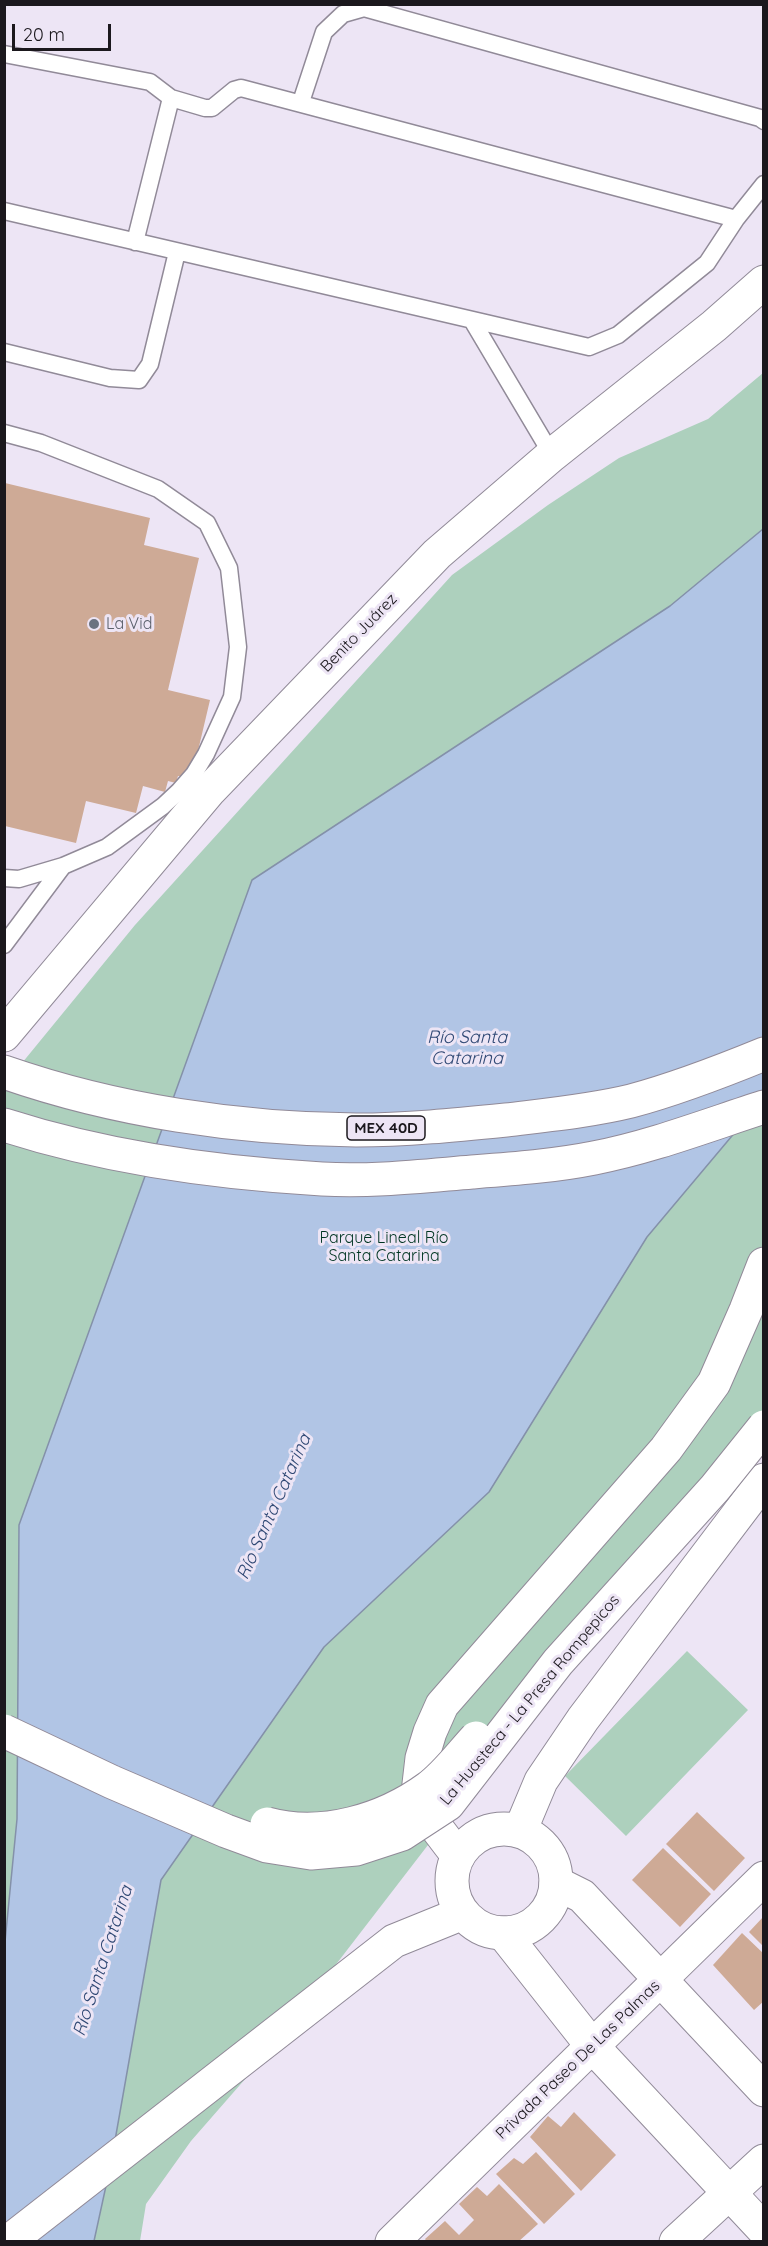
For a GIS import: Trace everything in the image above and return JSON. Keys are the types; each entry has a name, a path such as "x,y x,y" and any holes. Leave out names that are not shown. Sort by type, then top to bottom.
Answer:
{"main road":[{"name":"Benito Juárez","path":"4,1035 210,790 437,554 552,454 714,326 764,282"},
{"name":"MEX 40D","path":"4,1072 86,1097 196,1119 357,1130 451,1125 550,1115 630,1101 703,1078 764,1054"},
{"path":"4,1125 90,1148 166,1164 323,1179 386,1178 504,1169 595,1158 668,1138 764,1107"},
{"path":"458,1856 423,1810 420,1784 422,1758 442,1705 666,1449 714,1383 764,1264"},
{"name":"La Huasteca - La Presa Rompepicos","path":"4,1714 230,1814 275,1826 310,1829 348,1825 391,1811 430,1787 476,1739 618,1564 703,1478 764,1406"},
{"name":"La Huasteca - La Presa Rompepicos","path":"4,1731 112,1782 267,1846 310,1853 356,1848 402,1834 448,1804 558,1662 715,1488 764,1427"},
{"path":"519,1831 541,1781 583,1719 764,1480"},
{"path":"501,1829 519,1831 534,1839 546,1851 554,1866 556,1883 554,1899 546,1913 534,1924 519,1931 503,1933 488,1931 463,1913 455,1900 452,1885 453,1870 458,1856 469,1843 484,1833 501,1829"},
{"name":"Privada Paseo De Las Palmas","path":"392,2241 764,1878"},
{"path":"556,1883 582,1896 764,2090"},
{"path":"8,2241 394,1941 463,1913"},
{"path":"503,1933 593,2047 764,2230"},
{"path":"676,2241 764,2161"}],"lane":[{"path":"301,102 324,32 343,14 364,8 764,121"},
{"path":"4,54 150,82 171,98 205,108 212,108 234,90 241,88 301,102 736,219"},
{"path":"135,242 171,98"},
{"path":"4,211 473,322 590,347 618,335 706,263 736,219 764,184"},
{"path":"4,352 110,378 139,380 150,364 177,252"},
{"path":"473,322 552,454"},
{"path":"4,433 41,442 158,489 207,523 229,568 238,647 232,697 206,754 194,774 163,806 106,847 63,866 19,879 4,878"},
{"path":"4,945 63,866"}],"path":[{"path":"4,1319 4,1370"}],"green space":[{"name":"Río Santa Catarina","path":"763,373 763,1410 267,2054 191,2141 146,2204 140,2241 5,2241 4,1085 135,925 452,575 548,505 619,458 708,419"},
{"path":"687,1651 748,1710 626,1836 565,1776"}],"water":[{"name":"Río Santa Catarina","path":"763,529 763,1099 647,1237 489,1492 324,1647 161,1880 111,2163 94,2241 5,2242 4,1952 17,1819 19,1525 252,880 670,606"}],"building":[{"name":"La Vid","path":"5,483 150,518 144,545 199,558 168,690 210,700 193,772 185,777 178,776 176,783 168,781 165,792 143,786 136,813 86,801 76,843 5,826"},
{"path":"697,1812 745,1858 714,1891 666,1844"},
{"path":"663,1848 711,1894 680,1927 632,1880"},
{"path":"764,1916 764,1947 749,1932"},
{"path":"742,1933 764,1954 764,2001 754,2010 713,1965"},
{"path":"574,2112 616,2155 581,2191 530,2137 548,2116 561,2127"},
{"path":"536,2152 575,2194 544,2224 496,2174 514,2158 523,2164"},
{"path":"499,2184 538,2224 518,2242 427,2242 425,2239 445,2221 459,2235 474,2220 459,2204 477,2187 487,2196"}],"place":[{"name":"La Vid","path":"94,624"}],"park label":[{"name":"Parque Lineal Río Santa Catarina","path":"384,1247"}]}
